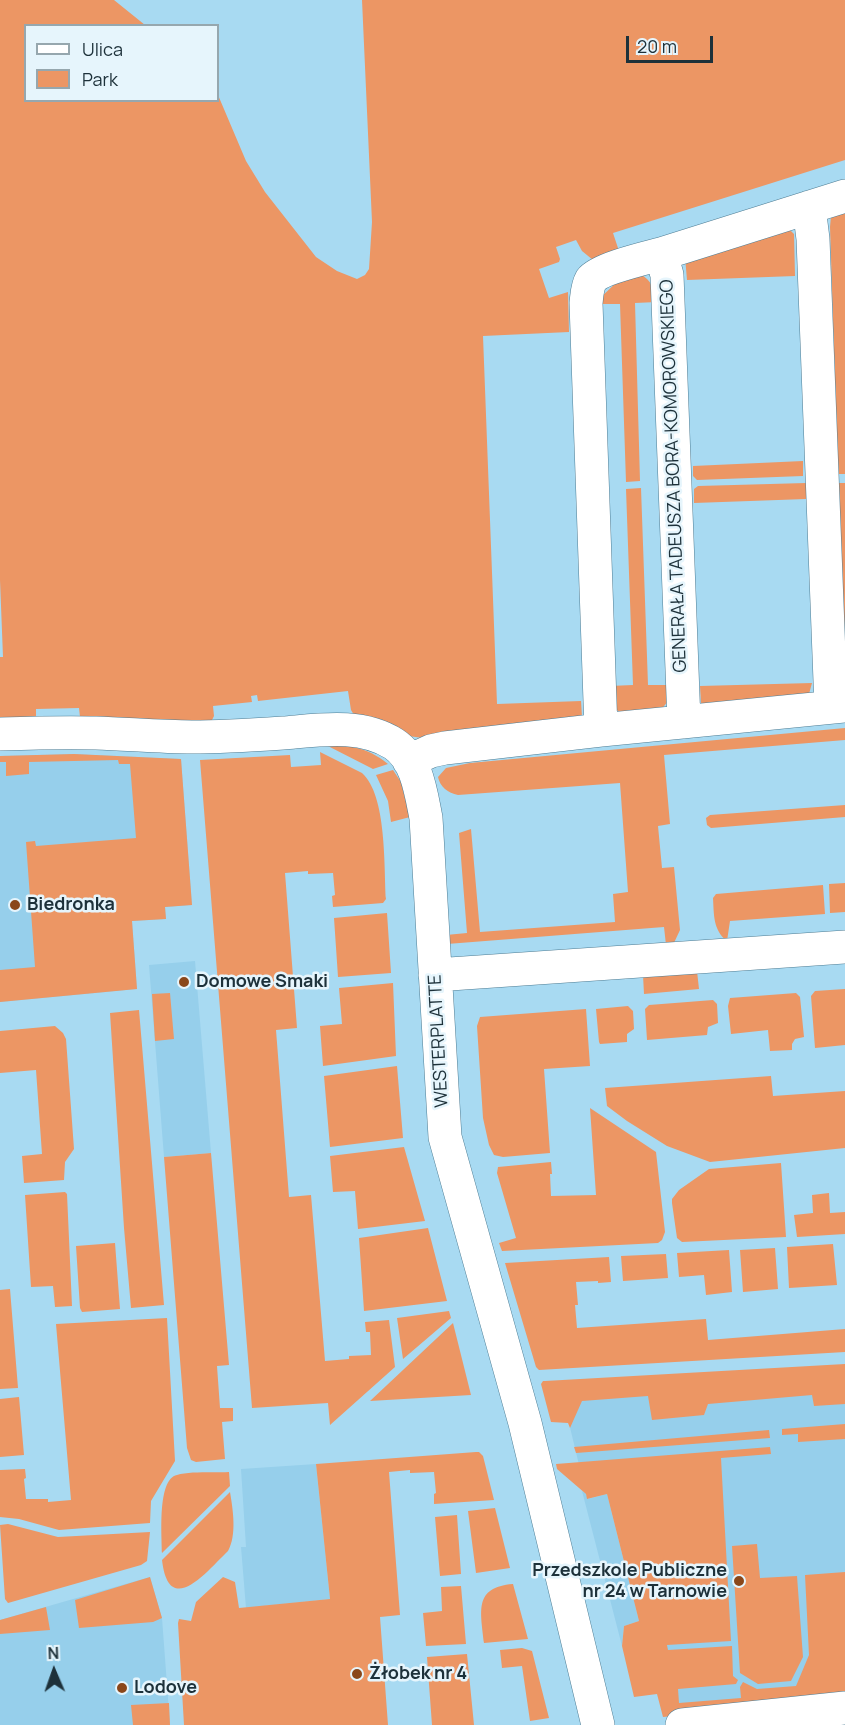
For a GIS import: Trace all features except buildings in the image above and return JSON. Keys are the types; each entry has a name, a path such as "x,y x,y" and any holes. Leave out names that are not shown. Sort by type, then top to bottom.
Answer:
{"street":[{"path":"662,254 845,196"},
{"path":"409,761 431,751 445,748 838,707 813,239 809,207"},
{"name":"GENERAŁA TADEUSZA BORA-KOMOROWSKIEGO","path":"602,730 587,290 592,279 604,271 662,254 667,275 684,722"},
{"name":"WESTERPLATTE","path":"0,734 50,732 192,737 337,729 375,735 394,744 404,752 418,782 426,818 444,1130 448,1152 522,1412 598,1725"},
{"path":"435,975 845,947"},
{"path":"682,1725 845,1708"}],"shaded area":[{"path":"74,754 181,759 192,905 165,907 166,919 132,921 137,989 0,1002 0,756"},
{"path":"195,961 211,1153 164,1157 149,965"},
{"name":"Przedszkole Publiczne nr 24 w Tarnowie","path":"845,1383 845,1693 680,1710 603,1467 580,1469 567,1415 578,1394"},
{"path":"316,1464 330,1599 246,1608 241,1547 246,1547 241,1469"},
{"path":"582,1491 588,1499 607,1494 639,1621 624,1626 622,1646"},
{"path":"150,1577 162,1618 170,1725 0,1725 0,1620"}],"green space":[{"path":"0,0 114,0 144,24 24,24 24,102 219,102 219,97 246,161 265,192 316,257 337,271 357,279 365,275 369,269 372,222 362,0 845,0 845,160 613,233 620,254 593,260 582,251 576,240 556,247 559,262 539,269 549,298 568,292 569,332 483,336 497,704 581,701 582,717 423,738 401,735 354,715 348,691 258,701 257,695 251,696 252,702 213,706 214,716 211,722 80,717 79,708 36,709 36,718 0,718 0,657 3,657 0,580"},
{"path":"845,207 845,474 838,474 830,227 831,216"},
{"path":"788,228 794,234 795,276 687,280 685,257"},
{"path":"640,274 650,282 657,302 635,303 640,481 626,482 620,304 597,304 598,300 620,279"},
{"path":"803,461 803,476 697,480 693,476 693,466"},
{"path":"806,483 806,499 694,503 694,489 698,486"},
{"path":"838,483 845,483 845,672"},
{"path":"641,488 648,685 671,685 669,700 660,711 621,714 613,706 610,686 633,685 626,489"},
{"path":"812,683 809,694 709,707 701,703 700,686"},
{"path":"845,728 845,740 664,755 670,824 658,826 662,868 674,867 680,930 673,945 666,945 664,927 447,944 446,935 467,933 459,833 471,829 480,932 615,922 613,894 628,892 620,783 458,795 445,789 439,781 438,777 446,768 470,763"},
{"path":"322,743 365,750 388,764 373,769"},
{"path":"320,752 362,773 370,783 376,797 383,832 386,899 383,903 333,907 332,896 335,895 333,873 308,874 308,871 285,873 297,1028 276,1030 289,1197 311,1195 325,1361 349,1359 349,1356 371,1355 370,1332 366,1332 365,1322 389,1320 395,1367 330,1425 328,1403 252,1408 200,760 290,755 291,767 321,765"},
{"path":"74,754 181,759 192,905 165,907 166,919 132,921 137,989 0,1002 0,970 35,967 26,842 35,841 36,846 136,838 130,764 119,764 118,760 29,762 29,774 6,776 6,762 0,762 0,756"},
{"path":"393,770 401,782 410,817 391,822 388,801 376,775"},
{"path":"845,805 845,817 711,828 707,825 706,818 710,815"},
{"path":"845,883 845,912 830,913 829,884"},
{"path":"823,885 825,914 730,921 727,941 719,932 714,916 713,898 716,894"},
{"path":"387,913 391,973 338,977 334,918"},
{"path":"697,971 699,989 644,994 643,975"},
{"path":"393,983 396,1056 323,1066 320,1026 342,1024 339,988"},
{"path":"845,989 845,1045 815,1048 811,996 815,991"},
{"path":"170,993 174,1039 155,1041 152,994"},
{"path":"796,993 800,997 804,1037 795,1039 792,1050 770,1051 768,1030 731,1034 728,1006 730,998"},
{"path":"713,1000 717,1004 718,1023 708,1027 707,1035 647,1040 645,1009 649,1005"},
{"path":"628,1006 633,1011 634,1029 627,1034 627,1042 600,1044 596,1009"},
{"path":"586,1009 590,1066 544,1069 550,1153 503,1157 494,1155 489,1145 483,1118 477,1026 480,1017"},
{"path":"139,1010 164,1305 131,1308 110,1013"},
{"path":"55,1026 66,1039 74,1149 65,1162 64,1180 24,1183 22,1156 42,1154 36,1070 0,1073 0,1031"},
{"path":"397,1066 403,1138 330,1147 324,1076"},
{"path":"771,1076 773,1096 845,1091 845,1148 710,1162 667,1146 607,1106 605,1088"},
{"path":"590,1108 656,1152 665,1232 662,1240 658,1243 502,1251 499,1243 516,1238 497,1173 498,1167 551,1162 551,1196 596,1195"},
{"path":"404,1147 425,1221 358,1229 355,1191 333,1192 330,1156"},
{"path":"211,1153 229,1365 217,1366 220,1408 233,1408 233,1421 222,1422 225,1459 196,1462 191,1460 187,1448 164,1157"},
{"path":"781,1163 786,1237 682,1242 677,1238 672,1199 679,1190 709,1169"},
{"path":"65,1192 67,1194 72,1306 55,1307 53,1286 31,1287 25,1195"},
{"path":"829,1193 830,1213 845,1212 845,1234 797,1237 794,1215 813,1213 812,1195"},
{"path":"428,1228 447,1301 364,1311 359,1238"},
{"path":"115,1243 120,1309 82,1312 76,1246"},
{"path":"833,1244 837,1285 789,1288 787,1247"},
{"path":"775,1248 778,1289 743,1292 740,1250"},
{"path":"729,1250 732,1292 706,1295 704,1275 679,1277 677,1253"},
{"path":"666,1254 668,1278 623,1281 621,1256"},
{"path":"609,1257 611,1282 576,1282 577,1328 706,1319 708,1340 845,1329 845,1352 539,1370 536,1367 505,1263"},
{"path":"10,1289 18,1388 0,1389 0,1290"},
{"path":"449,1311 451,1318 403,1359 397,1318"},
{"path":"167,1318 175,1461 151,1501 150,1523 59,1530 19,1519 0,1517 0,1470 25,1469 26,1499 48,1499 48,1502 71,1500 56,1324"},
{"path":"453,1323 471,1395 370,1401"},
{"path":"845,1364 845,1404 814,1406 812,1395 708,1404 704,1415 652,1420 648,1396 582,1401 570,1428 568,1423 551,1422 541,1384 543,1381"},
{"path":"19,1397 24,1455 0,1457 0,1399"},
{"path":"845,1424 845,1439 798,1442 798,1434 782,1435 782,1429"},
{"path":"769,1430 770,1438 576,1453 574,1447"},
{"path":"770,1447 771,1454 721,1458 731,1641 667,1645 668,1650 732,1646 733,1676 738,1680 736,1684 678,1689 679,1703 741,1698 740,1687 743,1682 757,1689 796,1686 809,1655 805,1575 845,1572 845,1699 663,1717 657,1694 634,1697 622,1646 624,1626 639,1621 607,1494 587,1499 586,1494 557,1469 556,1464"},
{"path":"479,1452 483,1456 494,1500 434,1504 436,1493 434,1472 410,1473 410,1470 389,1472 400,1615 380,1617 388,1725 184,1725 179,1619 191,1621 196,1602 223,1577 235,1582 239,1608 330,1599 316,1464"},
{"path":"229,1472 230,1486 162,1553 163,1497 171,1479 188,1473"},
{"path":"230,1492 233,1538 228,1551 190,1585 181,1589 172,1587 166,1578 162,1560"},
{"path":"495,1508 510,1568 476,1573 468,1511"},
{"path":"457,1515 461,1574 440,1576 435,1517"},
{"path":"8,1524 58,1537 150,1532 147,1561 141,1565 8,1603 5,1599 0,1525"},
{"path":"757,1544 760,1578 797,1576 803,1657 791,1681 758,1684 740,1673 732,1546"},
{"path":"150,1577 162,1618 153,1622 79,1628 75,1600"},
{"path":"513,1584 528,1639 484,1643 481,1612 485,1596 500,1586"},
{"path":"461,1586 466,1644 426,1646 423,1613 442,1611 441,1587"},
{"path":"46,1607 50,1630 0,1634 0,1620"},
{"path":"522,1648 532,1651 549,1718 530,1721 522,1666 502,1668 500,1650"},
{"path":"467,1654 474,1725 432,1725 427,1657"},
{"path":"169,1703 170,1725 133,1725 131,1705"}],"place":[{"name":"Biedronka","path":"15,905"},
{"name":"Domowe Smaki","path":"184,982"},
{"name":"Przedszkole Publiczne nr 24 w Tarnowie","path":"739,1581"},
{"name":"Żłobek nr 4","path":"357,1674"},
{"name":"Lodove","path":"122,1688"}]}
